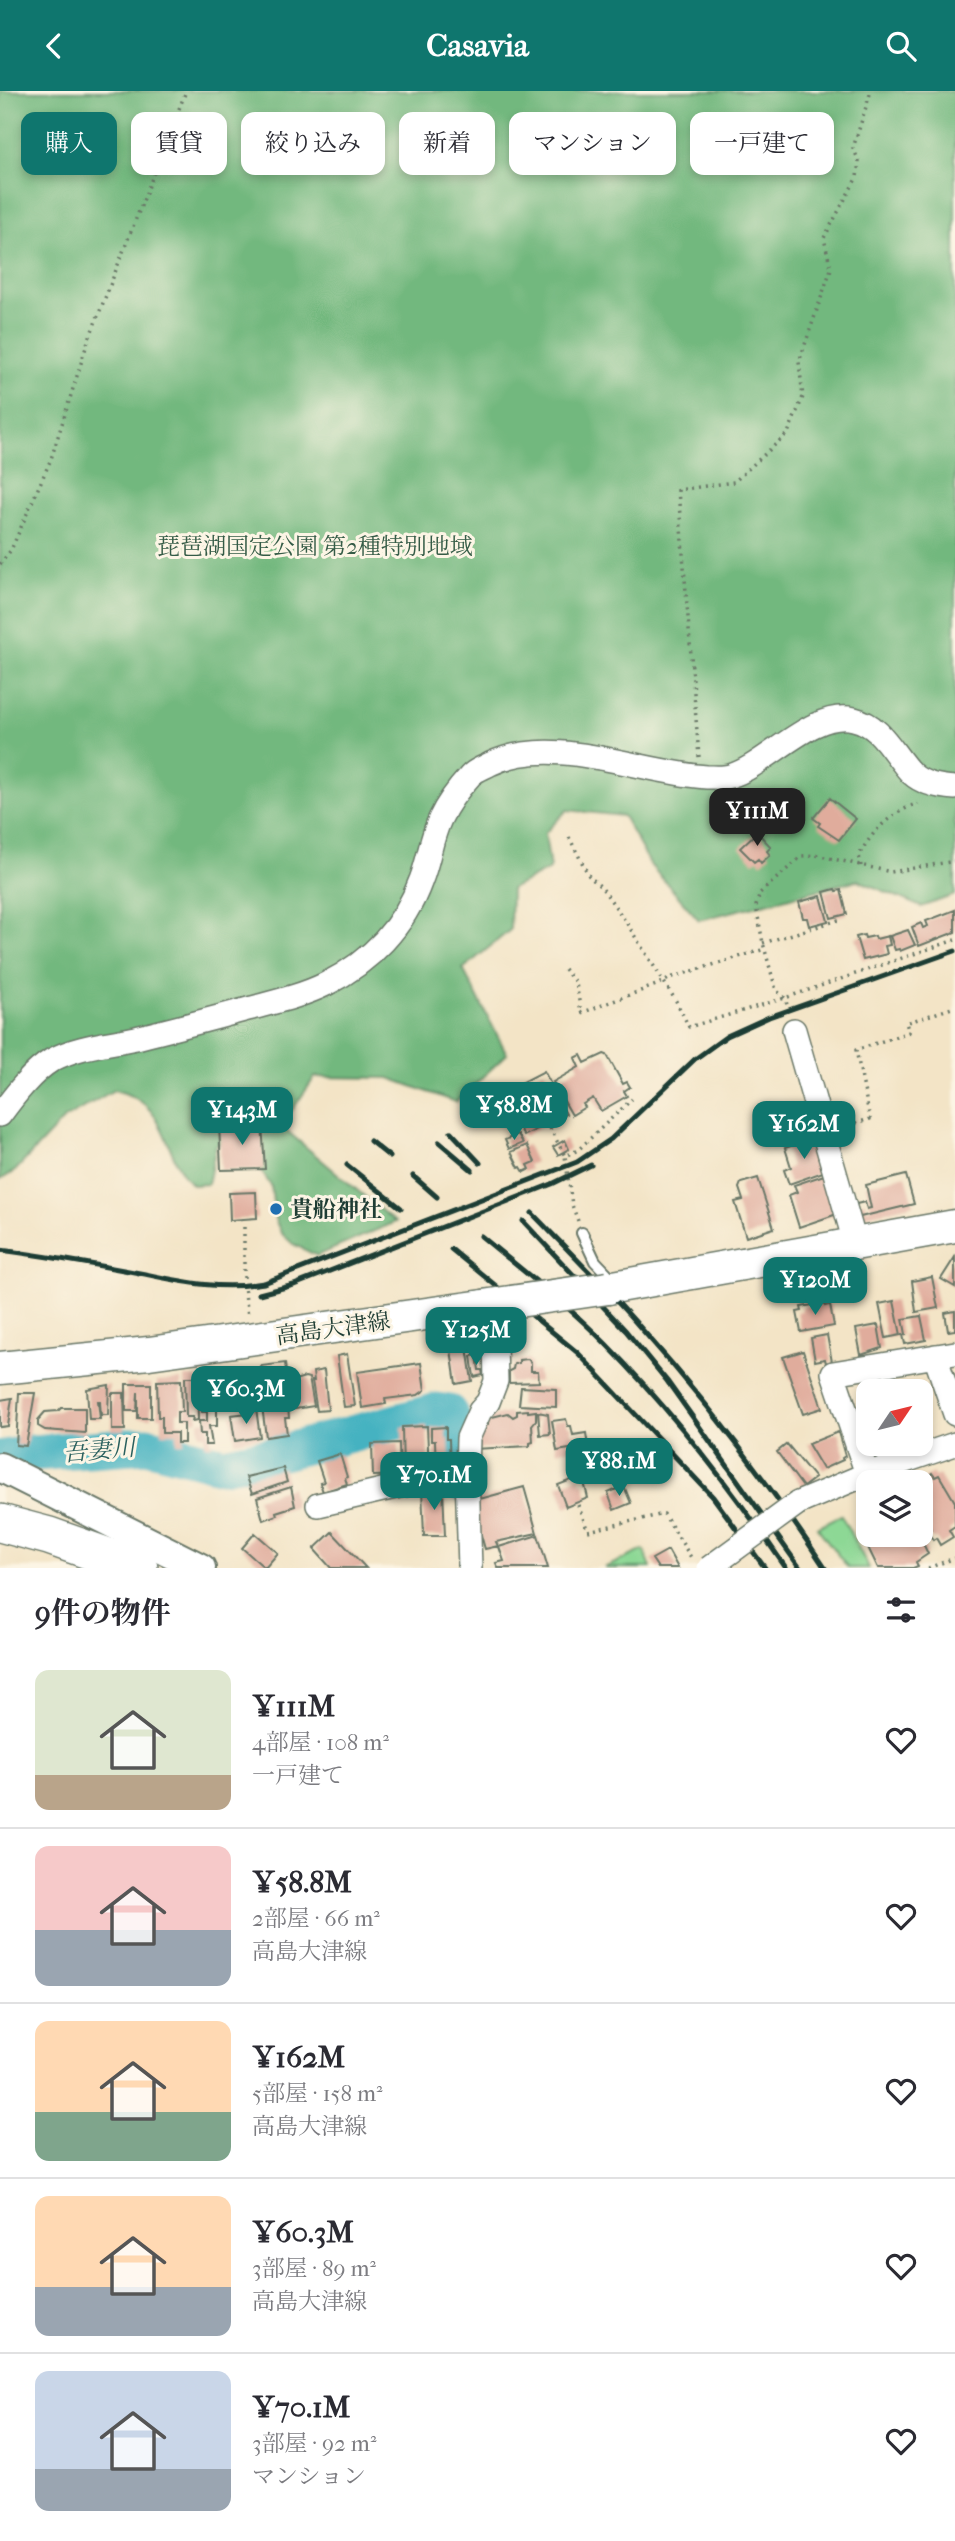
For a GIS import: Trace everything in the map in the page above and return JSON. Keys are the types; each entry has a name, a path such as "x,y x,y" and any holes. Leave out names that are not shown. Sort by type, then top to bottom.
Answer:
{"highway":[{"path":"0,1523 94,1550 139,1568"}],"main road":[{"name":"高島大津線","path":"0,1368 149,1353 614,1287 955,1226"}],"street":[{"path":"0,1115 27,1082 52,1061 87,1047 133,1039 274,1002 325,985 360,963 391,935 410,907 422,880 440,818 473,773 519,755 555,754 619,760 700,776 726,778 749,769 808,729 831,720 852,719 870,726 884,738 913,775 946,787"},
{"path":"793,1030 856,1245"},
{"path":"470,1568 460,1474 468,1438 496,1381 495,1343 491,1323 483,1306"},
{"path":"866,1470 833,1373 945,1354 955,1414"},
{"path":"879,1470 955,1444"},
{"path":"0,1467 201,1568"},
{"path":"317,1506 460,1474"},
{"path":"704,1565 798,1503 856,1479"}],"lane":[{"path":"582,1233 595,1261 614,1287"}],"path":[{"path":"0,564 11,550 51,459 87,344 186,91"},
{"path":"700,776 678,491 734,482 788,433 803,397 799,362 831,269 824,238 857,177 859,161 853,148 871,91"},
{"path":"861,866 859,855 870,837 897,812 934,797 946,787"},
{"path":"569,837 589,876 625,919 688,1027 785,998 955,940"},
{"path":"793,1030 785,998 776,990 763,943 756,906 760,893 802,856 816,855 891,872 955,861"},
{"path":"763,943 842,919"},
{"path":"564,969 576,983 581,1013 673,977 765,949"},
{"path":"823,1132 870,1119 856,1050 909,1032 906,1023 955,1007"},
{"path":"565,1156 578,1150 632,1099"},
{"path":"550,1128 565,1156 572,1205 582,1233"},
{"path":"244,1227 244,1286 248,1318"},
{"path":"578,1505 588,1531 664,1514 704,1565"},
{"path":"928,1568 955,1558"}],"green space":[{"name":"琵琶湖国定公園 第2種特別地域","path":"0,91 955,91 955,895 921,907 858,880 699,920 651,866 623,816 567,810 545,833 550,869 511,889 510,930 463,969 507,1054 456,1102 389,1078 315,1077 281,1126 395,1222 317,1256 293,1244 281,1233 275,1219 271,1186 240,1138 222,1141 216,1146 208,1184 192,1185 174,1158 155,1117 146,1106 132,1096 114,1090 64,1119 15,1171 0,1180"},
{"path":"841,1515 869,1568 848,1568 817,1527"},
{"path":"644,1550 651,1568 604,1568"}],"building":[{"path":"830,798 856,819 839,840 818,826 820,823 813,818"},
{"path":"757,832 771,847 767,851 770,855 761,863 758,859 754,862 740,848"},
{"path":"841,890 847,914 831,918 824,892"},
{"path":"821,896 828,921 809,926 807,918 803,918 799,902"},
{"path":"955,910 955,932 919,946 912,927 921,923 923,928 928,926 926,921"},
{"path":"908,930 915,945 900,951 895,950 890,936"},
{"path":"864,935 865,938 875,936 876,939 888,936 890,945 885,946 887,954 863,960 856,937"},
{"path":"604,1054 623,1084 627,1082 630,1087 624,1091 627,1096 601,1111 593,1098 572,1115 553,1082 579,1067 575,1058 581,1055 585,1063"},
{"path":"544,1071 566,1114 524,1136 502,1093"},
{"path":"262,1123 265,1169 221,1170 219,1124"},
{"path":"518,1134 523,1143 509,1149 505,1140"},
{"path":"815,1138 826,1171 789,1184 784,1170 791,1167 785,1148"},
{"path":"565,1140 569,1149 558,1155 553,1147"},
{"path":"527,1145 535,1162 528,1165 530,1169 524,1172 511,1152"},
{"path":"824,1175 837,1214 799,1227 789,1195 797,1192 794,1185"},
{"path":"906,1175 914,1204 856,1218 852,1205 865,1202 867,1209 871,1208 866,1185"},
{"path":"758,1178 774,1228 746,1237 735,1202 743,1200 739,1188 741,1183"},
{"path":"256,1192 257,1218 230,1220 229,1193"},
{"path":"955,1257 955,1287 941,1279"},
{"path":"932,1277 938,1308 916,1312 912,1281"},
{"path":"894,1301 901,1335 886,1338 879,1304"},
{"path":"825,1303 825,1306 830,1305 834,1326 801,1332 797,1312 802,1311 801,1307"},
{"path":"955,1311 955,1330 948,1331 945,1313"},
{"path":"921,1316 926,1340 905,1344 903,1319"},
{"path":"878,1325 882,1348 861,1355 856,1329"},
{"path":"827,1335 832,1362 826,1363 825,1359 815,1361 811,1338"},
{"path":"466,1340 472,1381 456,1384 450,1343"},
{"path":"803,1351 822,1408 803,1414 783,1357"},
{"path":"347,1354 355,1406 344,1407 337,1356"},
{"path":"477,1355 479,1370 482,1370 483,1375 474,1377 471,1356"},
{"path":"528,1359 531,1371 538,1371 539,1382 509,1383 509,1371 514,1364"},
{"path":"285,1363 289,1398 265,1400 261,1366"},
{"path":"421,1363 425,1390 418,1395 385,1399 386,1404 362,1408 357,1372"},
{"path":"324,1370 328,1410 317,1411 313,1372"},
{"path":"229,1375 229,1406 217,1406 217,1426 209,1426 212,1445 205,1445 205,1434 200,1434 199,1421 207,1421 207,1412 202,1412 201,1376"},
{"path":"231,1375 241,1375 242,1404 232,1404"},
{"path":"185,1377 197,1377 198,1420 192,1421 193,1417 186,1417"},
{"path":"309,1378 314,1406 295,1409 291,1381"},
{"path":"181,1380 182,1412 177,1412 177,1423 184,1423 184,1443 177,1443 177,1433 162,1433 162,1417 158,1417 157,1381"},
{"path":"126,1384 151,1384 151,1418 138,1418 138,1392 137,1411 126,1411"},
{"path":"109,1385 108,1415 101,1415 98,1401 100,1419 89,1419 87,1389"},
{"path":"521,1387 556,1389 556,1407 519,1405"},
{"path":"19,1393 35,1393 26,1446 16,1445"},
{"path":"112,1393 124,1393 125,1430 112,1430"},
{"path":"12,1398 8,1426 0,1427 0,1400"},
{"path":"284,1404 284,1408 288,1407 289,1418 285,1418 287,1434 266,1437 262,1406"},
{"path":"61,1408 85,1408 85,1433 45,1430 38,1426 38,1420 45,1412 58,1411"},
{"path":"256,1408 260,1437 235,1441 231,1415 249,1413 248,1410"},
{"path":"517,1411 536,1411 536,1420 532,1425 533,1442 530,1446 474,1449 482,1425 488,1424 488,1418 508,1413 513,1417 517,1415"},
{"path":"538,1412 548,1414 550,1434 540,1435"},
{"path":"566,1419 573,1435 586,1433 588,1446 557,1451 552,1421"},
{"path":"427,1426 429,1471 403,1471 402,1427"},
{"path":"446,1427 450,1468 436,1468 435,1441 431,1441 431,1428"},
{"path":"838,1432 845,1456 843,1460 823,1469 808,1444"},
{"path":"399,1443 400,1475 373,1476 372,1444"},
{"path":"787,1444 815,1478 803,1487 777,1452"},
{"path":"340,1454 347,1484 323,1492 320,1483 324,1482 317,1461"},
{"path":"283,1468 287,1482 252,1494 246,1477"},
{"path":"933,1474 935,1477 939,1475 955,1502 955,1526 949,1530 953,1537 940,1545 936,1538 933,1540"},
{"path":"579,1477 581,1483 584,1482 588,1498 566,1507 558,1485"},
{"path":"624,1486 631,1503 614,1510 608,1493"},
{"path":"291,1487 295,1506 276,1512 277,1515 263,1520 257,1498"},
{"path":"524,1487 537,1533 496,1542 498,1546 485,1549 476,1517 476,1500"},
{"path":"443,1488 445,1536 424,1536 422,1489"},
{"path":"332,1532 366,1568 331,1568 314,1549"},
{"path":"255,1533 278,1553 265,1568 242,1548"},
{"path":"538,1535 548,1568 498,1568 496,1563 504,1561 499,1547"},
{"path":"868,1547 925,1547 928,1554 916,1562 918,1566 913,1568 878,1568"},
{"path":"668,1550 678,1568 658,1568 652,1559"}],"waterway":[{"name":"吾妻川","path":"4,1458 32,1453 147,1445 223,1465 276,1454 437,1411 449,1413 458,1429 459,1482"}],"railway":[{"path":"0,1250 204,1285 264,1283 577,1162 611,1139 695,1059 727,1036 769,1017 955,951"},
{"path":"451,1132 480,1163"},
{"path":"370,1141 390,1157"},
{"path":"439,1142 472,1170"},
{"path":"347,1165 401,1208"},
{"path":"259,1294 294,1285 552,1184 591,1165"},
{"path":"413,1176 437,1197"},
{"path":"532,1213 613,1297 689,1384 782,1505 825,1568"},
{"path":"523,1221 626,1331 667,1381 800,1568"},
{"path":"481,1236 576,1316 631,1370 701,1452 786,1568"},
{"path":"451,1249 578,1353 713,1497 765,1568"}],"place":[{"name":"貴船神社","path":"276,1209"}]}
